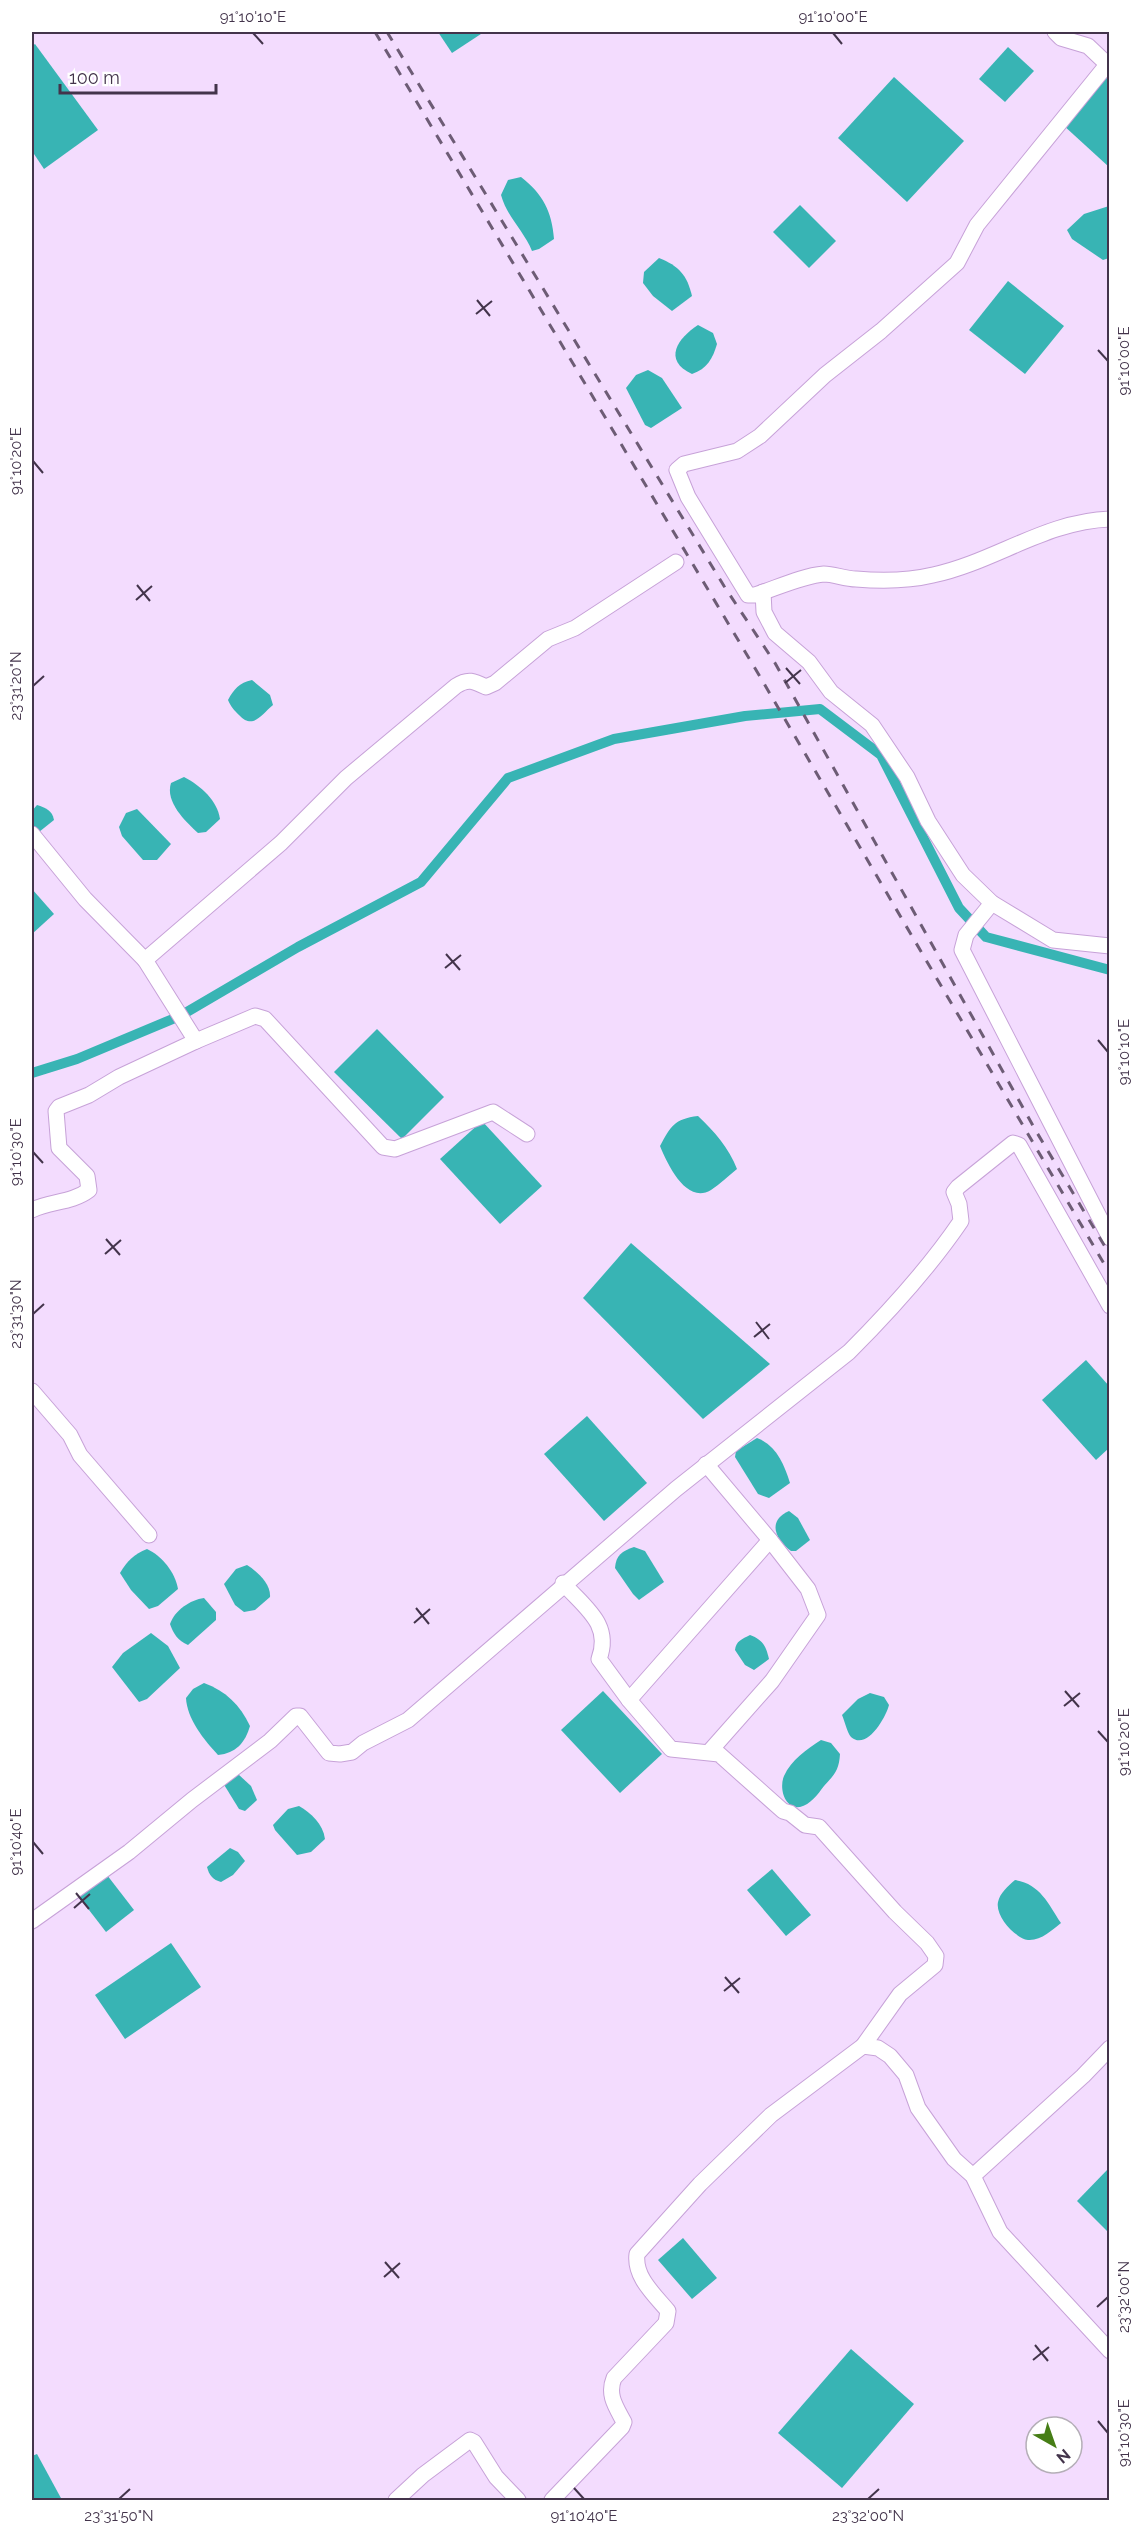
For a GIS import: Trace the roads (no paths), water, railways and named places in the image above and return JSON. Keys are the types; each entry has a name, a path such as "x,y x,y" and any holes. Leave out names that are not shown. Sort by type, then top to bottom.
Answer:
{"street":[{"path":"1055,32 1061,38 1088,46 1108,63 977,225 957,263 881,331 825,375 760,436 737,451 684,464 677,470 688,497 748,595 825,574 853,579 880,580 932,576 960,568 1066,524 1110,519"},
{"path":"145,960 281,843 346,778 456,686 471,680 486,687 495,683 548,639 575,628 676,562"},
{"path":"763,592 764,612 775,633 809,662 831,692 872,725 907,777 928,821 963,875 992,903 1053,940 1110,946"},
{"path":"32,834 85,899 145,960 194,1038"},
{"path":"992,903 966,935 962,950 1110,1238"},
{"path":"32,1210 45,1203 82,1196 89,1190 87,1176 59,1148 56,1112 59,1107 90,1095 119,1077 194,1038 255,1016 265,1019 383,1147 395,1149 493,1112 527,1134"},
{"path":"32,1921 129,1852 192,1800 270,1741 296,1716 300,1716 329,1753 340,1754 352,1752 363,1743 408,1720 563,1584 706,1464 849,1352 946,1242 961,1221 959,1204 954,1192 1013,1143 1019,1145 1110,1306"},
{"path":"32,1391 70,1435 80,1455 149,1535"},
{"path":"706,1464 808,1589 818,1615 772,1681 710,1751"},
{"path":"629,1700 770,1540"},
{"path":"552,2500 622,2427 624,2422 612,2398 610,2388 614,2378 669,2317 668,2311 642,2280 635,2266 637,2254 700,2184 771,2115 862,2046 900,1994 935,1965 936,1956 927,1943 895,1912 819,1827 805,1825 790,1813 783,1811 719,1754 710,1751 671,1749 629,1700 599,1659 603,1645 602,1628 563,1584"},
{"path":"862,2046 878,2048 890,2056 906,2076 918,2108 954,2159 973,2175 1000,2232 1110,2351"},
{"path":"973,2175 1083,2076 1110,2048"},
{"path":"396,2500 423,2475 470,2440 474,2442 496,2477 519,2500"}],"waterway":[{"path":"32,1073 77,1059 180,1016 298,947 421,882 508,778 614,739 745,716 820,709 881,755 959,908 986,937 1110,970"}],"railway":[{"path":"375,32 759,675 1110,1274"},
{"path":"387,32 724,586 775,663 1036,1131 1110,1255"}]}
